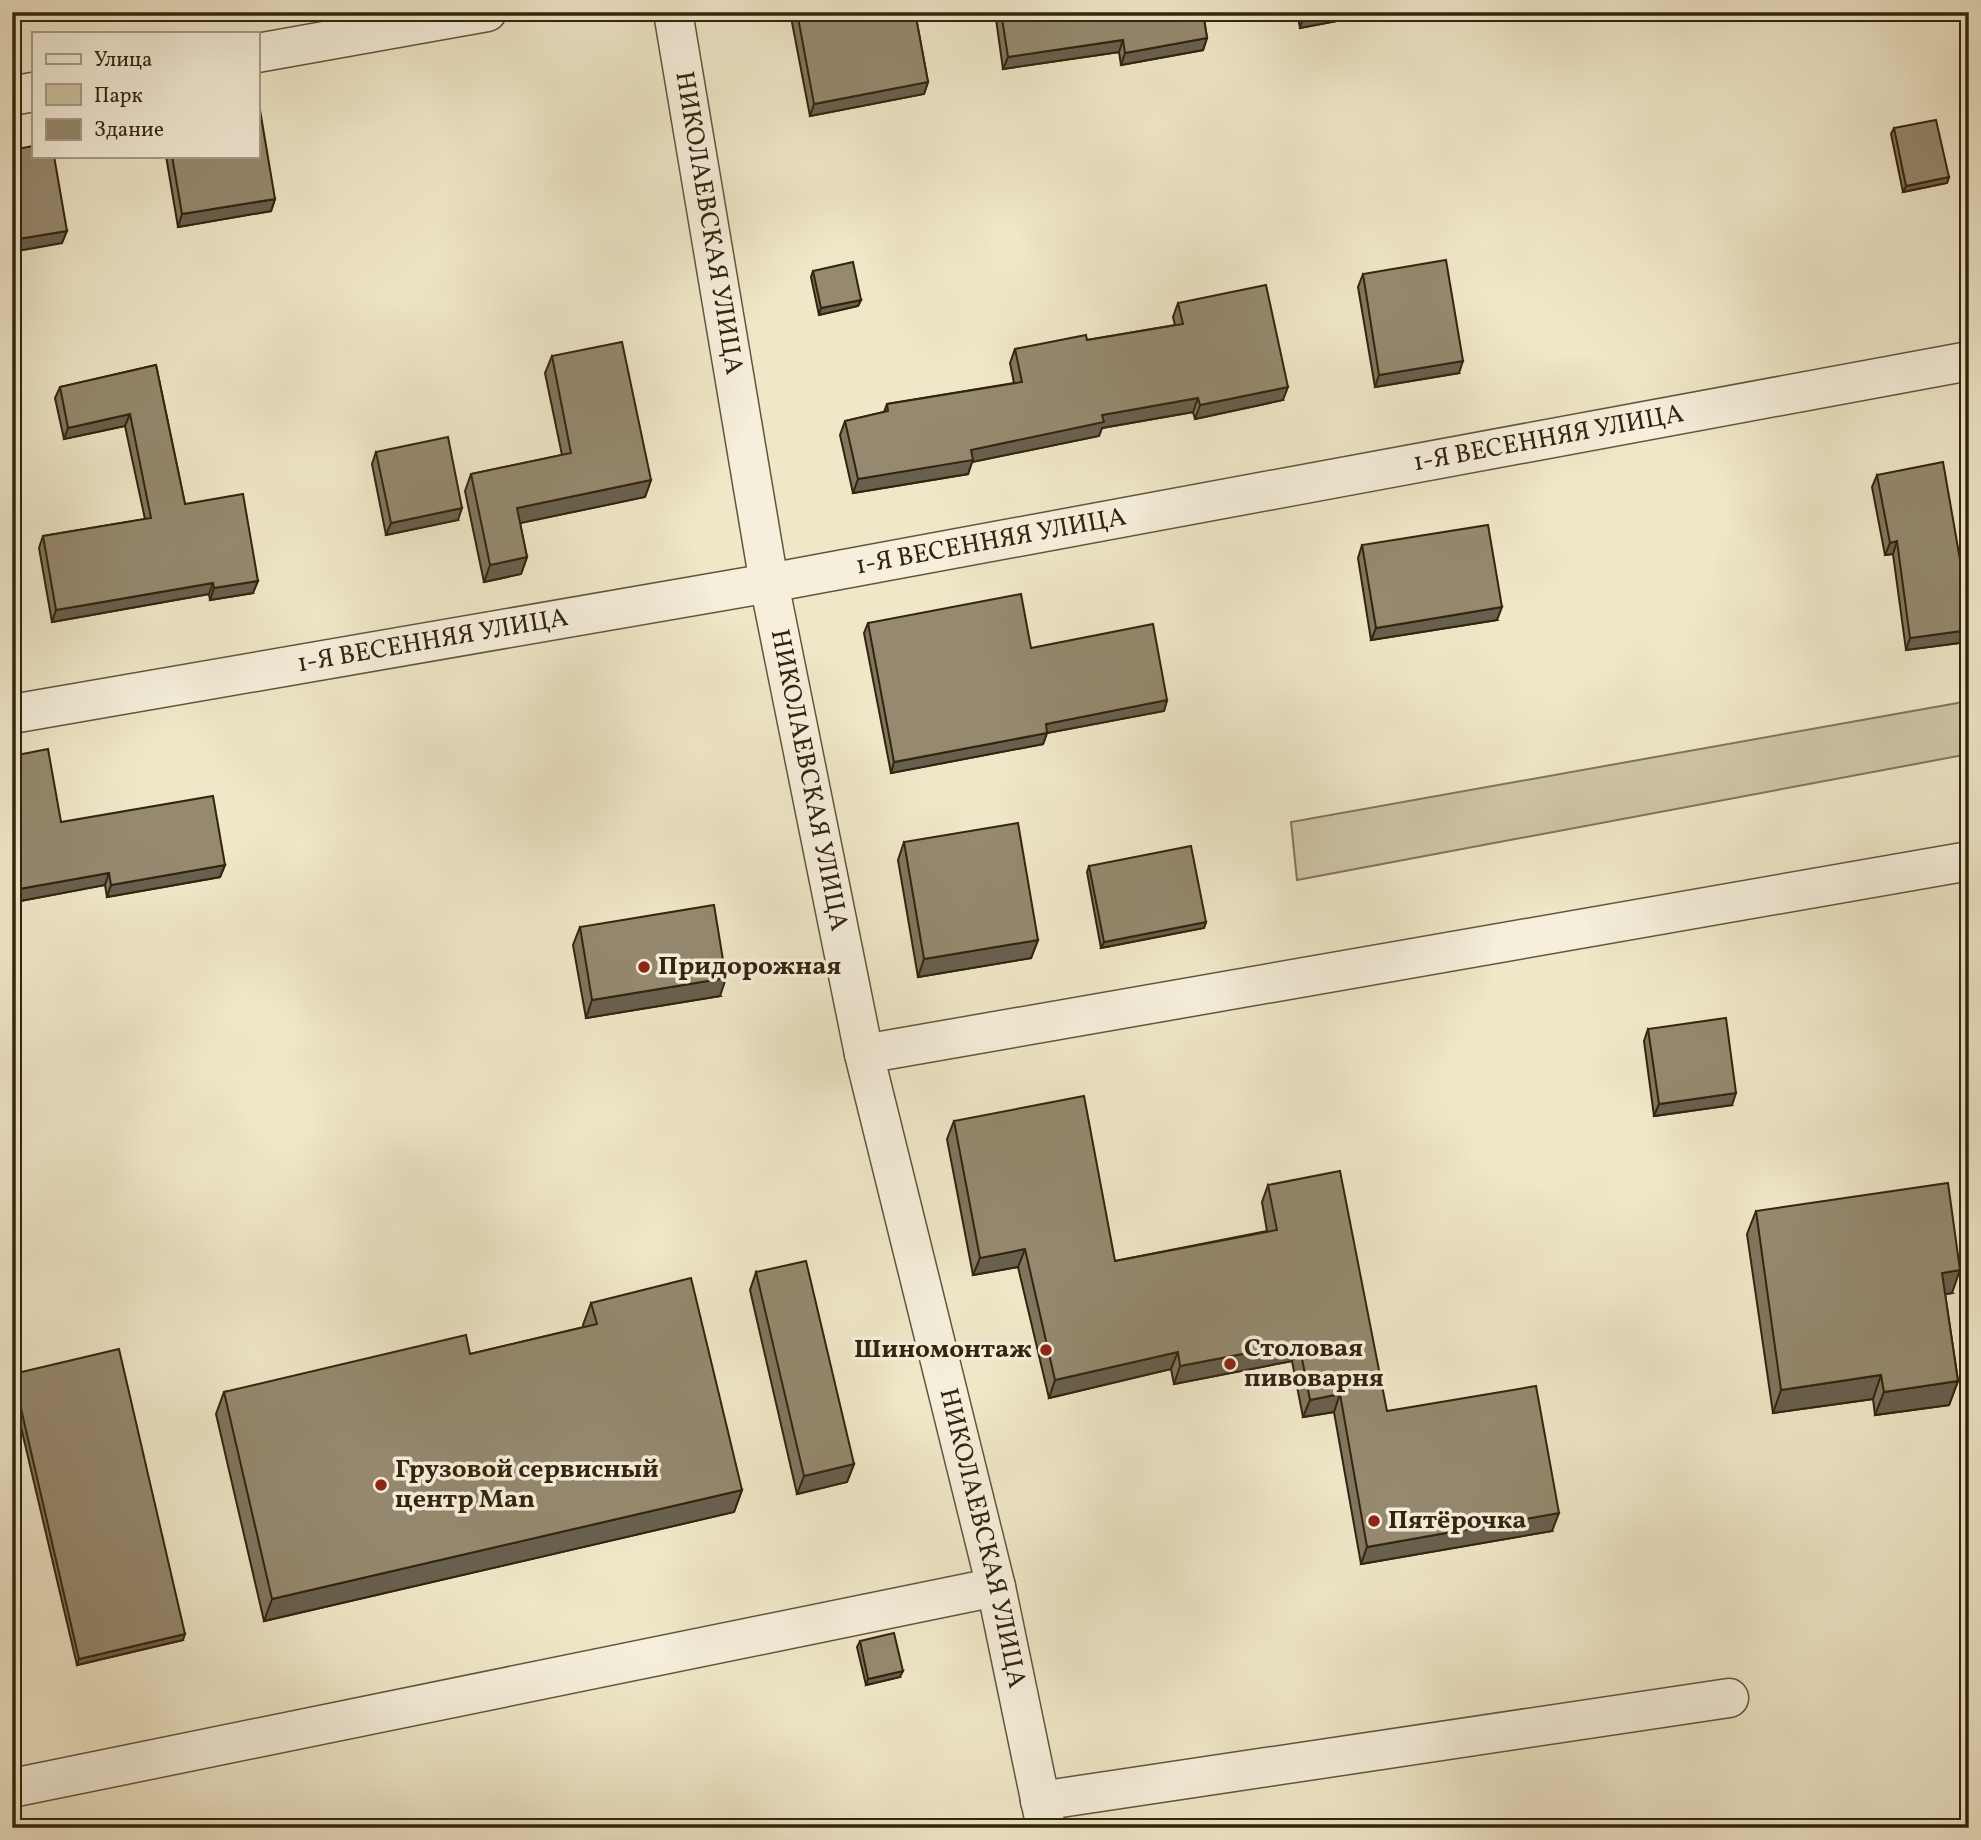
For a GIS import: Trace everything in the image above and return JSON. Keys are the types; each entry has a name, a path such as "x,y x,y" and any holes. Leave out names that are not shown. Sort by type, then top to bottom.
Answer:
{"street":[{"path":"259,53 487,12"},
{"name":"НИКОЛАЕВСКАЯ УЛИЦА","path":"673,12 769,583 864,1054 996,1587 1043,1814"},
{"path":"12,96 32,92"},
{"name":"1-Я ВЕСЕННЯЯ УЛИЦА","path":"12,714 769,583 1969,361"},
{"path":"864,1054 1969,861"},
{"path":"12,1788 996,1587"},
{"path":"1043,1814 1728,1698"}],"green space":[{"path":"1969,701 1969,754 1297,880 1291,822"}],"building":[{"path":"797,12 915,12 928,82 814,104"},
{"path":"1001,12 1203,12 1207,38 1125,53 1123,40 1008,57"},
{"path":"259,110 275,199 182,214 172,158 259,158"},
{"path":"1936,120 1949,177 1906,186 1894,128"},
{"path":"32,146 32,158 54,158 67,231 12,240 12,150"},
{"path":"1446,260 1463,361 1379,375 1363,274"},
{"path":"853,262 861,300 821,308 813,271"},
{"path":"1266,285 1288,387 1200,405 1198,398 1102,415 1104,422 971,450 973,460 858,479 845,421 888,411 887,404 1022,382 1015,349 1086,335 1087,340 1183,324 1178,303"},
{"path":"622,342 651,480 517,508 527,557 490,565 471,474 571,453 552,356"},
{"path":"156,365 185,504 243,494 258,581 214,588 213,583 56,610 43,536 151,518 130,414 68,428 60,387"},
{"path":"448,437 462,508 391,523 376,452"},
{"path":"1943,462 1969,611 1969,630 1910,638 1897,541 1890,543 1877,475"},
{"path":"1488,525 1502,607 1376,628 1362,545"},
{"path":"1021,594 1031,648 1153,624 1167,700 1046,724 1047,733 894,762 868,623"},
{"path":"48,749 61,822 213,796 225,865 111,885 109,873 19,889 12,851 12,756"},
{"path":"1018,823 1038,940 924,959 904,842"},
{"path":"1191,846 1206,922 1104,942 1089,866"},
{"path":"714,905 726,978 592,1000 580,927"},
{"path":"1726,1018 1736,1093 1659,1104 1648,1029"},
{"path":"1084,1096 1115,1261 1277,1230 1268,1185 1340,1171 1387,1411 1536,1386 1559,1513 1367,1547 1340,1394 1310,1400 1299,1343 1180,1366 1178,1352 1055,1380 1025,1249 980,1258 954,1121"},
{"path":"1948,1183 1960,1270 1942,1273 1958,1381 1884,1392 1881,1375 1781,1390 1756,1211"},
{"path":"806,1261 854,1464 804,1476 756,1272"},
{"path":"691,1278 742,1490 272,1599 224,1392 466,1335 470,1354 597,1324 591,1303"},
{"path":"119,1349 185,1634 79,1659 13,1374"},
{"path":"894,1633 903,1671 868,1679 860,1641"}],"place":[{"name":"Придорожная","path":"644,967"},
{"name":"Шиномонтаж","path":"1046,1350"},
{"name":"Столовая пивоварня","path":"1230,1364"},
{"name":"Грузовой сервисный центр Man","path":"381,1485"},
{"name":"Пятёрочка","path":"1374,1521"}]}
